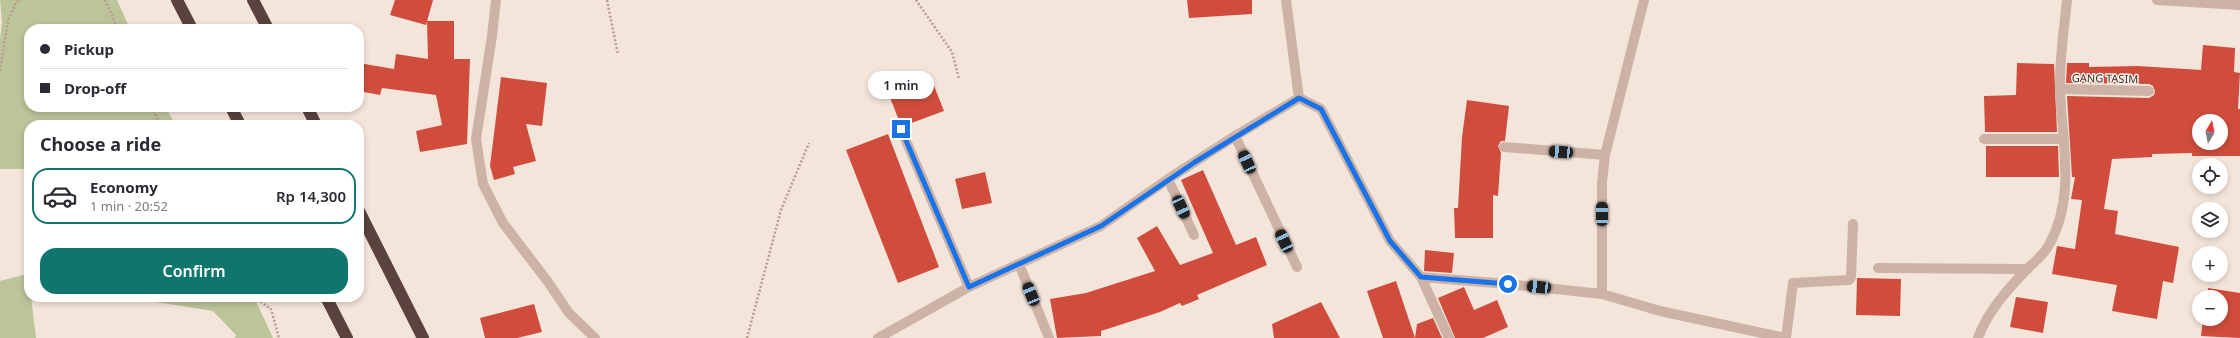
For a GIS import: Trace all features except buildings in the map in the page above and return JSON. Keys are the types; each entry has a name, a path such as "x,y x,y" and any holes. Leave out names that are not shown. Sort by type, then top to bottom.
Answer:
{"highway":[{"path":"177,0 189,24"},
{"path":"253,0 265,24"},
{"path":"364,221 423,338"},
{"path":"329,302 347,338"}],"street":[{"path":"496,0 476,139 483,184 503,223 569,313 595,338"},
{"path":"1286,0 1299,98"},
{"path":"1602,294 1602,182 1604,155 1644,0"},
{"path":"1978,338 1992,311 2028,268 2040,258 2050,245 2060,214 2066,180 2060,89 2067,0"},
{"path":"2157,0 2240,5"},
{"name":"GANG TASIM","path":"2060,89 2149,90"},
{"path":"878,338 969,287 1101,226 1168,179 1235,136 1299,98"},
{"path":"1299,98 1321,109 1390,241 1421,277 1449,338"},
{"path":"901,129 969,287"},
{"path":"1235,136 1297,267"},
{"path":"1984,139 2063,139"},
{"path":"1504,147 1604,155"},
{"path":"1168,179 1194,235"},
{"path":"1421,277 1602,294 1660,311 1786,338 1793,283 1841,281 1849,280 1851,277 1853,224"},
{"path":"1019,264 1049,338"},
{"path":"1878,268 2028,268"}],"path":[{"path":"0,71 8,21 16,2 21,0"},
{"path":"105,0 116,24"},
{"path":"607,0 618,55"},
{"path":"916,0 952,52 959,79"},
{"path":"747,338 781,210 809,143"},
{"path":"262,302 272,309 279,338"}],"green space":[{"path":"0,0 117,0 128,24 24,24 24,112 168,112 172,120 24,120 24,169 0,169 0,39 2,22"},
{"path":"24,275 24,302 32,302 36,338 0,338 0,281"},
{"path":"156,302 256,302 273,338 235,338 236,335 213,311"}],"route":[{"path":"901,129 969,287 1101,226 1168,179 1235,136 1299,98 1314,104 1321,109 1390,241 1421,277 1508,284"}]}
